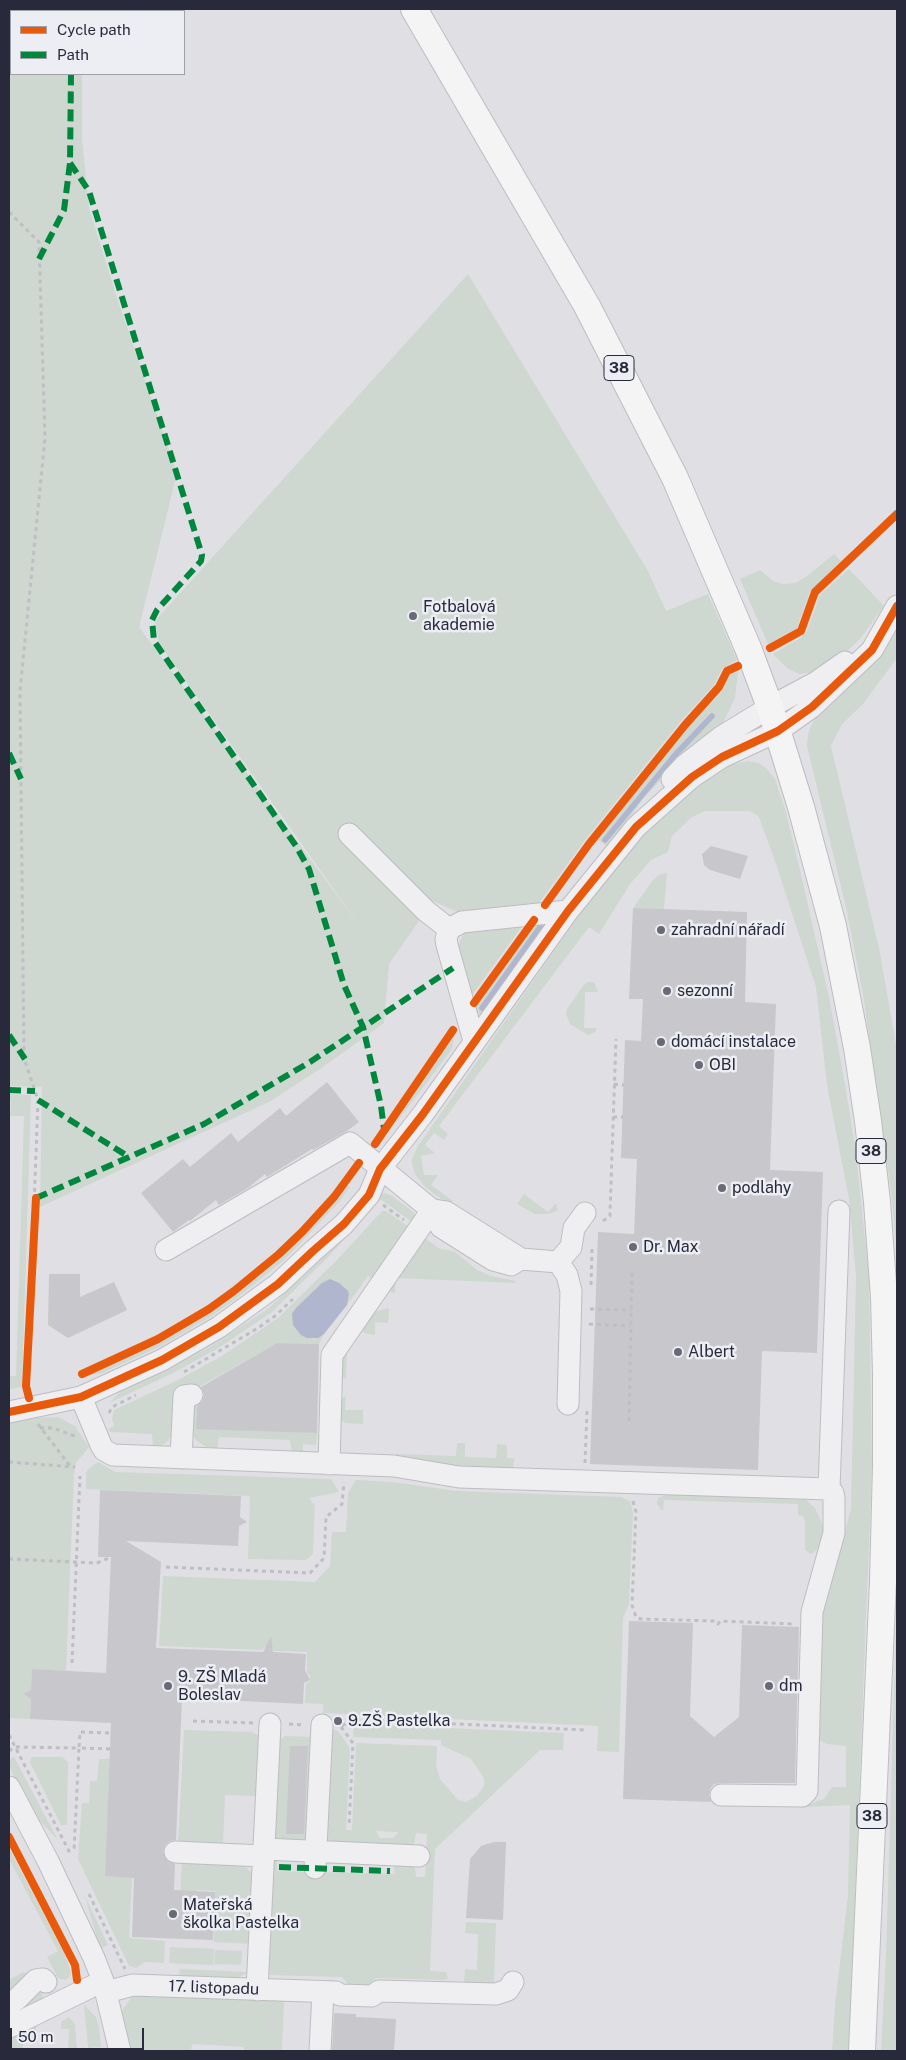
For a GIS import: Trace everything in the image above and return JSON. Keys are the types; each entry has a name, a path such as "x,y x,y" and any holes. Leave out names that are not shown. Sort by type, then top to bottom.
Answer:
{"main road":[{"name":"38","path":"414,9 558,255 638,404 675,478 713,562 752,658 774,719 816,858 848,998 868,1121 877,1202 884,1297 886,1465 862,2051"}],"street":[{"path":"9,1412 80,1396 162,1360 219,1327 278,1284 313,1251 335,1214 357,1186 380,1169 423,1114 568,911 636,827 655,796 685,765 721,737 774,719 815,683 842,665 865,646 885,624 897,606"},
{"path":"349,834 426,911 450,929"},
{"path":"474,1041 447,945 446,939 450,929 462,922 568,911"},
{"path":"166,1250 350,1143 432,1210 441,1227 487,1256 511,1265 521,1259 558,1262 568,1275 571,1291 577,1404"},
{"path":"329,1464 332,1355 432,1210"},
{"path":"829,1489 839,1211"},
{"path":"558,1262 571,1247 574,1228 592,1219"},
{"path":"80,1396 101,1445 108,1454 394,1466 459,1477 829,1489 833,1493 834,1498 834,1533 812,1612 806,1795 721,1795"},
{"path":"181,1458 184,1396 192,1396"},
{"path":"257,1990 270,1724"},
{"path":"315,1860 322,1726"},
{"path":"9,1787 48,1861 94,1958 105,1987 120,2051"},
{"path":"175,1852 264,1852 315,1860 419,1856"},
{"path":"9,2004 17,1999 36,1980 43,1979 43,1975 51,2011"},
{"name":"17. listopadu","path":"9,2027 105,1987 133,1985 323,1992 372,1996 379,1991 496,1994 508,1990 513,1982"},
{"path":"320,2051 323,1992"}],"path":[{"path":"9,212 39,242 45,438 20,691 24,1058 38,1100 30,1393 18,1393"},
{"path":"592,1219 610,1216 616,1039"},
{"path":"614,1084 624,1085"},
{"path":"613,1117 623,1118"},
{"path":"382,1204 406,1221"},
{"path":"591,1291 592,1246"},
{"path":"629,1420 632,1271"},
{"path":"589,1334 590,1300"},
{"path":"590,1309 631,1310"},
{"path":"590,1324 630,1326"},
{"path":"577,1404 585,1466"},
{"path":"9,1462 73,1467 36,1429 53,1428 78,1438 82,1437"},
{"path":"72,1663 80,1476"},
{"path":"166,1567 310,1573 324,1558 326,1517 342,1504 343,1492"},
{"path":"628,1496 632,1499 636,1512 632,1605 636,1617 641,1619 715,1621 718,1624 720,1621 800,1624"},
{"path":"9,1559 97,1563 111,1557"},
{"path":"349,1827 353,1744 340,1726 353,1718 584,1730"},
{"path":"193,1721 322,1726"},
{"path":"9,1735 72,1852 80,1732 111,1733"},
{"path":"9,1750 15,1747 110,1749"},
{"path":"89,1894 125,1970 132,1972"}],"shaded area":[{"path":"9,9 84,9 10,10 10,75 82,75 82,140 89,208 118,301 177,473 139,627 362,929 159,643 155,621 468,274 648,571 666,611 708,594 737,660 722,669 714,685 681,721 585,840 537,906 462,914 433,901 389,964 384,1023 323,1067 269,1102 40,1207 42,1087 9,1086"},
{"path":"834,554 841,561 810,592 797,628 768,644 740,579 760,570 773,581 783,584 795,583 806,577"},
{"path":"849,569 884,606 860,639 844,654 818,671 800,674 788,669 773,654 802,637 807,631 820,595"},
{"path":"897,628 897,658 863,704 842,724 831,746 879,948 897,1050 897,1254 891,1191 863,994 846,907 807,746 808,734 814,719 823,707 886,645"},
{"path":"738,671 735,698 723,723 680,760 658,783 642,800 625,825 606,846 598,839 688,728 723,690 730,675"},
{"path":"748,761 758,763 766,768 775,779 796,853 829,997 846,1090 856,1154 869,1276 872,1465 849,2051 832,2051 835,2005 848,1895 850,1805 806,1807 806,1805 824,1799 832,1787 846,1787 846,1746 827,1744 819,1740 818,1627 851,1509 856,1276 849,1199 827,1085 816,987 759,817 750,811 705,811 692,817 672,836 668,852 651,860 630,884 599,934 589,927 439,1126 448,1134 444,1140 434,1133 425,1145 435,1153 421,1156 424,1175 438,1175 431,1185 453,1201 450,1205 425,1187 415,1174 412,1164 412,1159 418,1146 611,872 652,825 693,788 727,766"},
{"path":"667,873 664,909 633,908 653,880 660,874"},
{"path":"554,917 481,1015 478,1014 475,1008 540,919"},
{"path":"525,922 472,995 459,949 459,943 464,933 469,929"},
{"path":"588,982 594,982 598,992 585,992 584,1028 597,1028 595,1032 588,1035 570,1024 566,1014 567,1009"},
{"path":"454,1036 452,1049 390,1131"},
{"path":"9,1094 31,1095 22,1387 9,1389 9,1376 16,1376 24,1116 10,1116 11,1101 9,1101"},
{"path":"347,1185 350,1187 339,1202 284,1260 238,1297 213,1315 161,1346 102,1373 87,1376 160,1343 211,1313 236,1295 281,1257 327,1210"},
{"path":"384,1193 392,1196 412,1211 416,1217 415,1224 376,1196"},
{"path":"524,1194 548,1212 556,1203 558,1210 549,1214 535,1214 517,1204"},
{"path":"375,1205 331,1254 272,1312 217,1349 173,1373 109,1403 120,1392 171,1368 214,1344 269,1308"},
{"path":"382,1211 386,1211 412,1229 374,1280 368,1276 347,1305 348,1291 312,1340 324,1334 319,1344 277,1343 197,1388 175,1433 164,1444 153,1447 152,1434 110,1432 108,1429 114,1426 112,1419 114,1410 178,1380 222,1356 278,1318 338,1259"},
{"path":"423,1237 440,1249 454,1251 477,1270 491,1276 516,1281 515,1283 396,1278"},
{"path":"396,1278 395,1293 389,1289"},
{"path":"389,1308 388,1323 375,1322 375,1335 364,1333 362,1329 374,1312"},
{"path":"347,1352 346,1379 342,1377 340,1360"},
{"path":"346,1396 345,1410 363,1410 363,1424 345,1423 339,1418 341,1399"},
{"path":"192,1406 197,1406 196,1428 317,1433 316,1445 303,1444 303,1454 292,1453 290,1440 219,1437 217,1449 206,1447 196,1440 192,1433"},
{"path":"58,1417 75,1426 89,1447 76,1463 74,1475 66,1671 32,1669 31,1690 27,1692 27,1696 31,1699 30,1719 9,1718 9,1422 31,1418"},
{"path":"457,1443 465,1443 465,1457 496,1458 497,1444 507,1445 507,1458 514,1458 513,1469 458,1467 396,1457 396,1454 456,1456"},
{"path":"98,1462 115,1472 331,1479 339,1492 309,1498 315,1506 313,1554 306,1560 248,1559 250,1496 86,1489 86,1473 88,1469"},
{"path":"356,1480 392,1482 457,1491 621,1497 630,1501 633,1512 629,1604 623,1618 619,1752 597,1751 598,1726 323,1713 323,1704 305,1703 306,1684 310,1682 310,1676 307,1673 307,1652 274,1651 271,1646 266,1646 262,1650 159,1646 163,1576 315,1582 330,1566 332,1532 346,1532 348,1493"},
{"path":"668,1494 806,1500 815,1508 823,1526 824,1531 819,1548 811,1554 805,1550 805,1521 803,1516 798,1515 798,1504 664,1500 663,1510 661,1510 657,1504 658,1498"},
{"path":"897,1589 897,2051 881,2051 886,1955"},
{"path":"354,1724 564,1733 563,1750 540,1750 435,1849 430,1971 446,1972 448,1978 445,1980 376,1978 365,1988 350,1986 342,1977 268,1975 270,1866 277,1856 277,1871 394,1874 395,1861 411,1864 415,1868 416,1877 425,1877 427,1834 416,1833 414,1846 325,1841 330,1729 338,1731 350,1750 346,1830 352,1830 356,1743 437,1746 436,1765 440,1779 458,1800 466,1802 477,1796 484,1786 484,1778 471,1759 441,1745 441,1740 353,1737","holes":["376,1831 397,1832 393,1838 380,1838"]},
{"path":"184,1730 252,1732 259,1736 260,1796 225,1795 223,1844 178,1843"},
{"path":"285,1736 313,1737 311,1840 276,1842 274,1837 279,1740"},
{"path":"14,1757 58,1840 33,1814 9,1766 9,1760"},
{"path":"33,1757 62,1757 68,1762 67,1825 61,1825 30,1762"},
{"path":"99,1759 110,1759 105,1876 132,1877 129,1938 165,1941 164,1963 145,1962 136,1968 129,1966 78,1859 82,1803 89,1803 90,1781 97,1781"},
{"path":"9,1848 65,1955 71,1973 65,1980 58,1978 47,1957 58,1951 9,1859"},
{"path":"182,1861 243,1864 250,1871 253,1876 251,1944 214,1942 215,1891 197,1890 197,1896 180,1895"},
{"path":"85,1896 108,1945 100,1949"},
{"path":"466,1922 496,1923 494,1983 464,1982 465,1969 477,1970 478,1934 465,1933"},
{"path":"170,1947 214,1949 213,1965 169,1963"},
{"path":"215,1950 242,1951 241,1965 214,1964"},
{"path":"180,1969 248,1972 236,1979 232,1977 179,1976"},
{"path":"23,1972 28,1975 9,1994 9,1980"},
{"path":"38,1990 42,1991 43,1999 9,2015 9,2012"},
{"path":"135,1995 282,1999 284,2002 282,2051 244,2051 244,2047 192,2044 191,2051 131,2051 122,2018 122,2011"},
{"path":"84,2005 96,2017 101,2047 88,2048"},
{"path":"69,2017 75,2024 77,2051 68,2051 69,2029 61,2029 61,2022"},
{"path":"36,2025 36,2041 23,2040 23,2051 9,2051 10,2036"}],"water":[{"path":"330,1279 339,1283 348,1291 347,1305 324,1334 318,1338 307,1338 301,1335 293,1325 292,1314 322,1283"}],"building":[{"path":"711,846 748,856 740,879 710,870 704,865 702,854"},
{"path":"633,908 747,912 745,1002 776,1004 770,1170 823,1172 817,1353 762,1351 758,1470 590,1464 598,1232 634,1234 637,1159 621,1158 625,1040 641,1041 643,999 629,999"},
{"path":"327,1082 359,1122 347,1131 312,1149 267,1177 265,1174 248,1188 219,1205 216,1200 173,1232 141,1193 183,1159 190,1167 231,1133 238,1142 280,1108 286,1116"},
{"path":"49,1274 80,1274 80,1297 114,1282 127,1310 68,1338 48,1325"},
{"path":"277,1343 319,1344 317,1433 196,1429 197,1406 203,1400 204,1394 201,1387"},
{"name":"9. ZŠ Mladá Boleslav","path":"100,1490 241,1496 240,1517 247,1522 239,1526 238,1546 126,1541 161,1562 156,1648 263,1652 271,1636 273,1652 306,1654 305,1670 310,1680 304,1683 303,1704 182,1698 176,1840 170,1841 165,1845 163,1852 168,1862 175,1864 174,1890 215,1892 213,1940 132,1937 134,1878 105,1876 111,1723 30,1719 31,1699 24,1694 31,1690 32,1669 106,1673 111,1557 98,1557"},
{"path":"629,1621 693,1623 690,1716 714,1737 739,1717 742,1625 799,1627 795,1783 714,1784 710,1789 709,1795 711,1802 623,1799"},
{"path":"290,1746 308,1746 304,1834 286,1834"},
{"path":"494,1842 506,1842 503,1920 466,1918 470,1859 481,1846"},
{"path":"334,2013 356,2014 356,2017 396,2019 394,2051 332,2051"}],"waterway":[{"path":"605,840 675,755 712,716"},
{"path":"482,1008 540,927"}],"marked path":[{"path":"39,259 64,210 70,163 71,75"},
{"path":"70,163 89,191 202,555 201,561 157,610 152,620 154,641 296,846 309,869 344,985 363,1027 381,1106 384,1129"},
{"path":"9,753 21,779"},
{"path":"36,1198 204,1124 310,1062 453,968"},
{"path":"9,1035 25,1059"},
{"path":"9,1090 35,1091"},
{"path":"38,1100 129,1157"},
{"path":"279,1867 390,1871"}],"cycle path":[{"path":"770,648 801,631 815,592 897,514"},
{"path":"9,1412 81,1397 162,1360 219,1327 278,1284 344,1224 369,1195 380,1169 423,1114 568,911 636,827 692,777 722,757 778,731 812,707 872,650 897,606"},
{"path":"545,905 589,844 685,725 719,687 727,671 738,666"},
{"path":"474,1003 534,920"},
{"path":"375,1144 453,1030"},
{"path":"82,1374 158,1339 209,1309 234,1291 279,1254 302,1232 334,1197 359,1163"},
{"path":"29,1398 26,1386 36,1198"},
{"path":"9,1837 75,1965 77,1980"}],"place":[{"name":"Fotbalová akademie","path":"413,616"},
{"name":"zahradní nářadí","path":"661,930"},
{"name":"sezonní","path":"667,991"},
{"name":"domácí instalace","path":"661,1042"},
{"name":"OBI","path":"699,1065"},
{"name":"podlahy","path":"722,1188"},
{"name":"Dr. Max","path":"633,1247"},
{"name":"Albert","path":"678,1352"},
{"name":"9. ZŠ Mladá Boleslav","path":"168,1686"},
{"name":"dm","path":"769,1686"},
{"name":"9.ZŠ Pastelka","path":"338,1721"},
{"name":"Mateřská školka Pastelka","path":"173,1914"}]}
